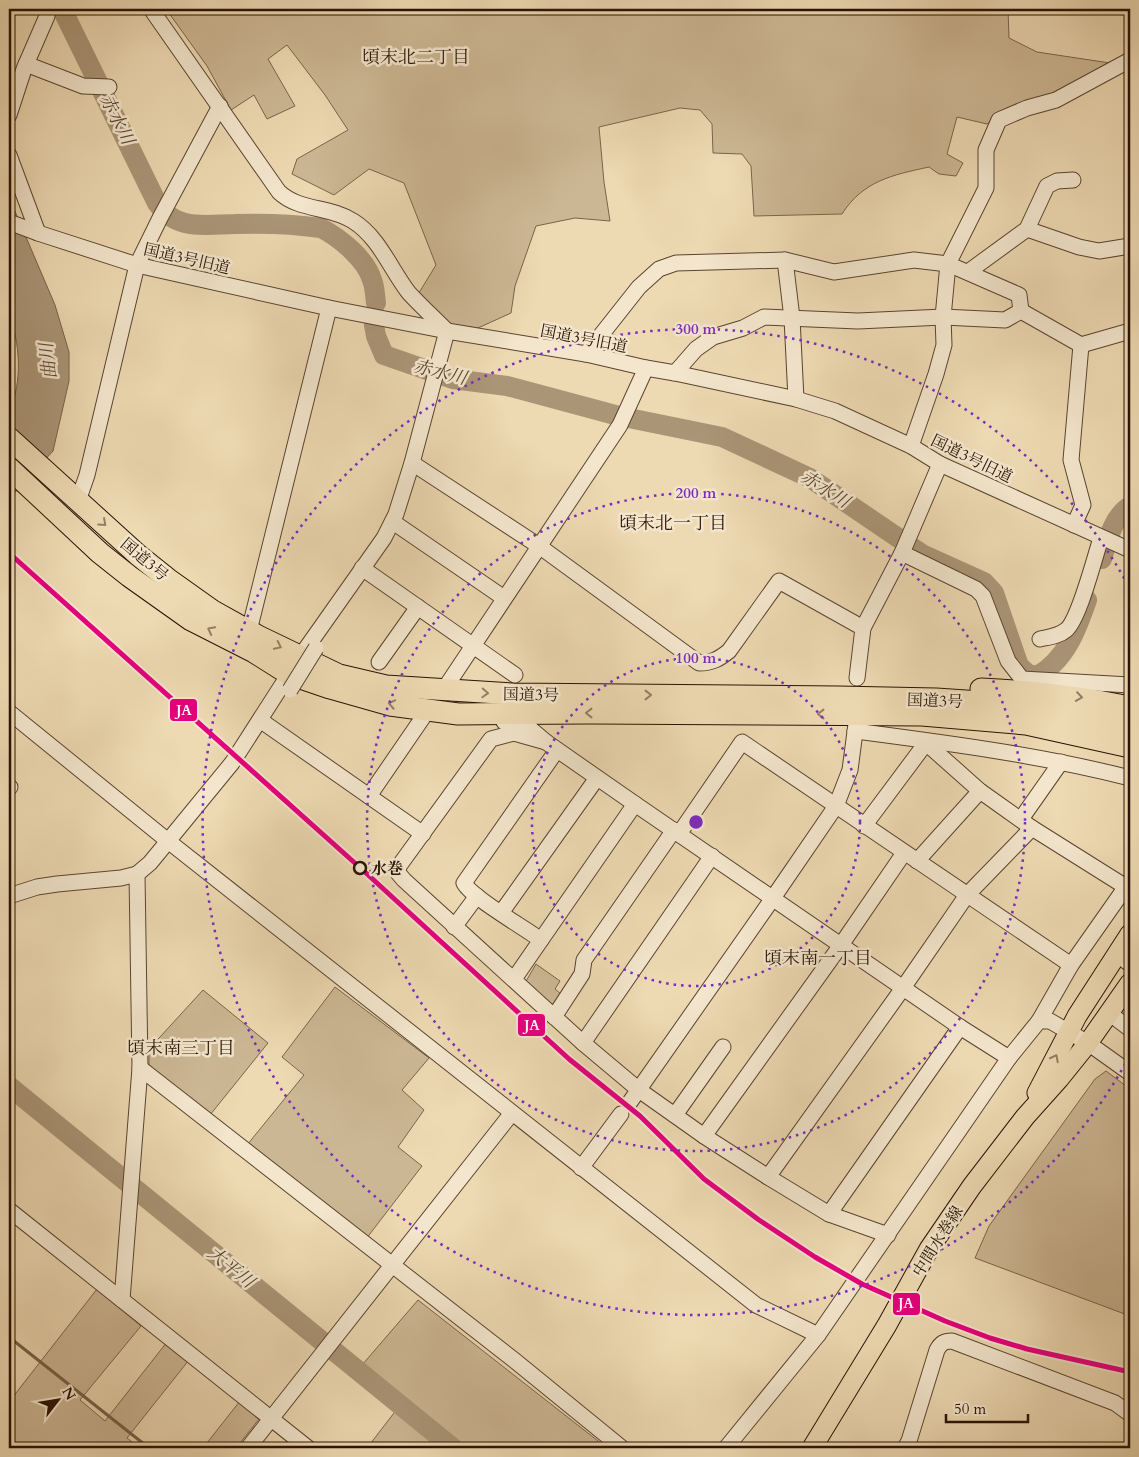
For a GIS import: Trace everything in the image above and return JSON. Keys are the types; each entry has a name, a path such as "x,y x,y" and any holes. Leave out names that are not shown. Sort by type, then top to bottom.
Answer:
{"highway":[{"name":"国道3号","path":"9,438 138,556 213,611 249,631 330,688 390,705 458,714 922,715 1026,724 1130,747"},
{"name":"国道3号","path":"9,468 100,553 191,620 254,652 299,667 386,686 443,691 513,694 936,699 1027,707 1069,714 1130,728"},
{"path":"838,697 908,690 974,688 1030,691 1084,697 1130,707"},
{"path":"922,715 957,729 1025,739 1130,761"}],"main road":[{"name":"中間水巻線","path":"1025,1117 1077,1016 1123,959 1130,934"},
{"name":"中間水巻線","path":"812,1448 888,1325 929,1249 972,1186 1025,1117 1059,1079 1088,1042 1130,983"}],"street":[{"path":"9,896 37,888 120,878 137,874 150,863 232,763 260,720 299,667 393,522 412,463 447,331 410,293 380,249 353,221 336,213 291,201 279,192 152,9"},
{"path":"9,115 26,64 47,16"},
{"path":"911,446 944,345 943,317 948,264 986,188 986,150 998,120 1027,108 1056,100 1130,60"},
{"path":"26,64 83,86 109,87"},
{"path":"78,501 87,475 137,265 220,106"},
{"path":"9,155 31,231"},
{"path":"968,272 1027,229 1047,186 1057,182 1073,180"},
{"name":"国道3号旧道","path":"9,222 31,231 137,265 329,308 447,331 586,354 796,399 835,411 911,446 940,464 1130,550"},
{"path":"1027,229 1078,247 1099,251 1130,246"},
{"path":"785,260 792,318 796,399"},
{"path":"586,354 639,287 658,269 676,263 785,260 834,272 914,260 948,264 1019,295 1021,311"},
{"path":"249,631 329,308"},
{"path":"675,373 696,349 713,337 743,328 764,317 858,321 943,317 1005,320 1021,311"},
{"path":"1021,311 1081,345 1130,331"},
{"path":"1074,525 1083,505 1071,460 1081,345"},
{"path":"443,691 620,425 646,368"},
{"path":"412,463 539,546 699,664 710,663 720,659 729,651 779,581 863,628"},
{"path":"857,678 863,628 902,553 940,464"},
{"path":"393,522 504,598"},
{"path":"1040,639 1054,636 1067,629 1075,616 1101,538"},
{"path":"902,553 976,589 983,596 1008,661 1022,680 1130,684"},
{"path":"362,568 515,675"},
{"path":"379,662 418,607"},
{"path":"369,796 428,710"},
{"path":"9,712 168,841 756,1305 818,1335"},
{"path":"458,714 526,725 597,778 960,1027 1009,1058"},
{"path":"260,720 423,834"},
{"path":"581,1168 639,1090 836,806 850,770 856,727 1061,762 1130,778"},
{"path":"552,746 514,733 491,739 399,866 398,873 454,927 583,1043 639,1090 704,1136 829,1214 888,1234"},
{"path":"554,1017 582,974 584,960 742,742 1071,965"},
{"path":"726,1448 818,1335 1009,1058 1039,1022 1071,965 1128,884 1027,823 980,791 926,743 864,826"},
{"path":"542,940 477,896 464,883 552,746"},
{"path":"768,1177 903,988 966,895 1027,823 1061,762"},
{"path":"501,913 597,778"},
{"path":"917,861 980,791"},
{"path":"514,979 635,804"},
{"path":"704,1136 841,945 904,853"},
{"path":"583,1043 712,856"},
{"path":"122,1300 140,1068 137,874"},
{"path":"454,927 477,896"},
{"path":"1109,1013 1130,1029"},
{"path":"1039,1022 1050,1021 1088,1042 1130,1073"},
{"path":"829,1214 960,1027"},
{"path":"675,1116 723,1047"},
{"path":"140,1068 514,1360 622,1448"},
{"path":"248,1448 512,1113"},
{"path":"9,1210 308,1448"},
{"path":"911,1446 937,1350 940,1344 946,1341 952,1341 1116,1403 1130,1414"}],"shaded area":[{"path":"166,9 1008,9 1009,38 1037,52 1110,63 1056,94 1007,108 987,124 957,117 947,154 963,163 956,176 939,174 929,167 891,177 880,181 859,194 842,214 754,216 751,166 742,154 713,153 712,124 700,110 680,108 599,127 610,221 575,218 536,226 515,286 511,313 478,328 448,324 417,296 436,265 404,183 369,169 334,195 292,174 297,159 348,130 325,95 287,45 268,59 295,106 267,119 254,95 231,110 207,66"},
{"path":"536,964 560,981 555,989 561,994 552,1007 525,983"},
{"path":"335,987 429,1058 402,1090 424,1110 398,1147 422,1166 366,1239 247,1145 304,1075 282,1057"},
{"path":"203,990 268,1043 210,1115 149,1065 149,1049"},
{"path":"1106,1071 1130,1089 1130,1316 975,1258 989,1226 1095,1079"},
{"path":"97,1289 141,1326 80,1400 105,1421 167,1342 189,1360 127,1438 140,1448 9,1448 9,1402"},
{"path":"418,1300 607,1448 367,1448 404,1400 362,1365"},
{"path":"240,1401 259,1419 236,1448 203,1448"}],"water":[{"name":"曲川","path":"9,192 14,209 55,305 69,352 69,381 53,451 9,499 9,412 18,375 18,350 9,313"}],"waterway":[{"name":"赤水川","path":"62,9 157,203 166,213 180,222 197,225 268,224 321,228 344,243 364,264 373,283 376,303"},
{"name":"赤水川","path":"374,325 376,336 384,355 453,379 507,386 619,416 722,437 810,478 922,554 984,582 994,593 1019,666 1028,674 1037,676 1063,653 1079,622 1087,600"},
{"name":"赤水川","path":"1102,559 1115,523 1124,510 1130,506"},
{"name":"大平川","path":"9,1086 453,1448"},
{"path":"9,1337 149,1448"}],"transit line":[{"name":"JA","path":"9,553 366,873 569,1059 640,1116 704,1179 759,1220 815,1257 862,1284 945,1321 990,1338 1027,1349 1130,1372"}],"place":[{"name":"水巻","path":"360,868"}],"district":[{"name":"頃末北二丁目","path":"416,57"},
{"name":"頃末北一丁目","path":"673,523"},
{"name":"頃末南一丁目","path":"818,958"},
{"name":"頃末南三丁目","path":"181,1048"}]}
